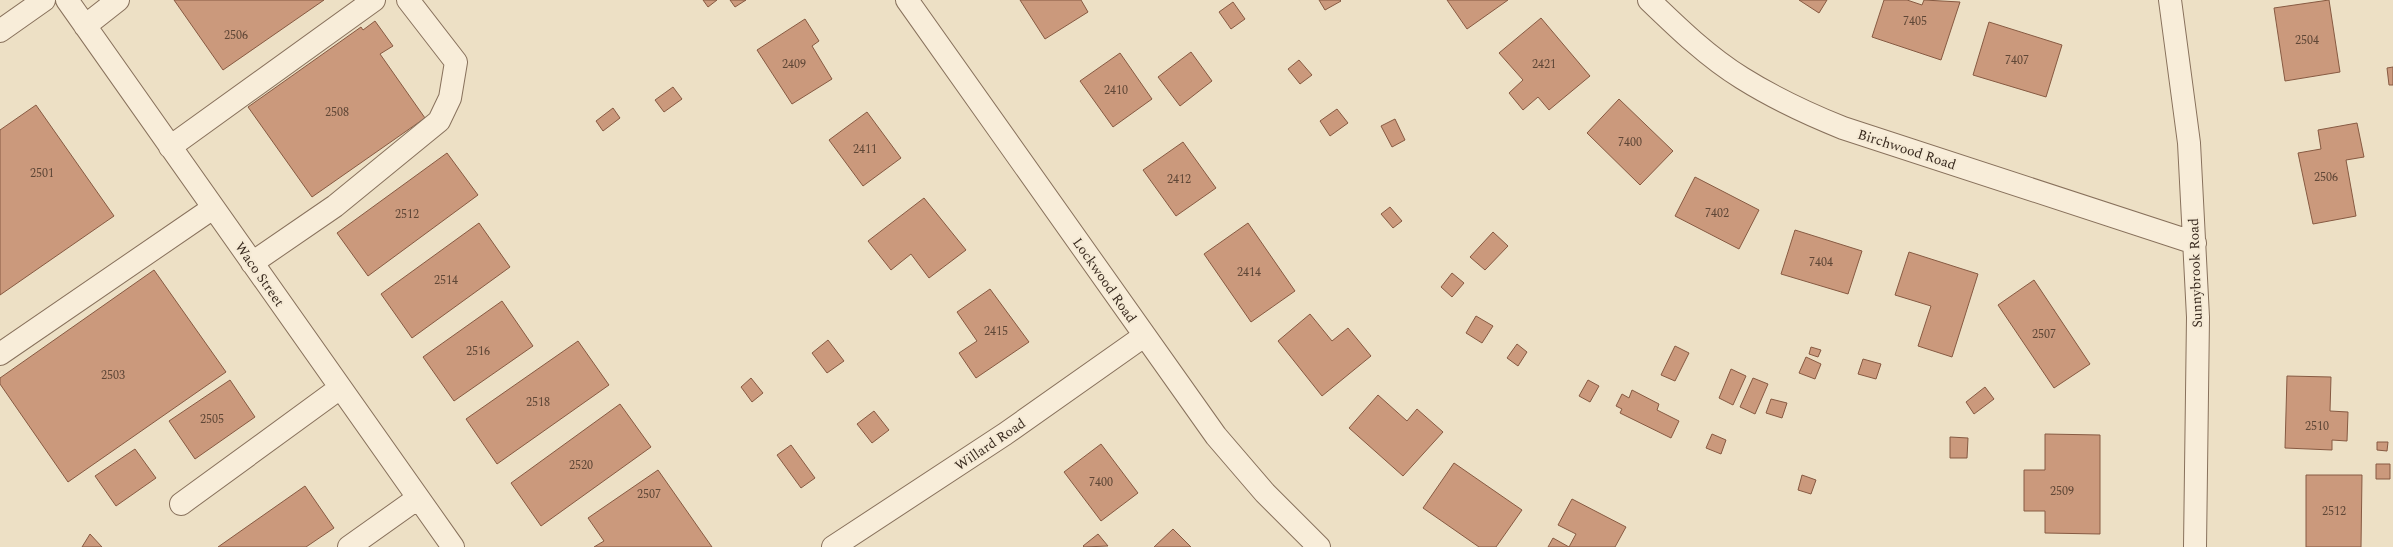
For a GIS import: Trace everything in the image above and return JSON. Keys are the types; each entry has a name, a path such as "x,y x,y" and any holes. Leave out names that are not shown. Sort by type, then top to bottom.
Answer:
{"street":[{"path":"0,31 44,0"},
{"name":"Waco Street","path":"67,0 452,547"},
{"path":"85,26 118,0"},
{"path":"170,147 374,0"},
{"path":"252,263 335,206 440,121 450,98 456,62 408,0"},
{"name":"Lockwood Road","path":"907,0 1216,436 1265,493 1319,547"},
{"name":"Birchwood Road","path":"1649,0 1691,40 1741,78 1799,110 1843,128 2195,243"},
{"name":"Sunnybrook Road","path":"2170,0 2189,143 2195,243 2198,317 2195,547"},
{"path":"0,354 214,208"},
{"name":"Willard Road","path":"833,547 1005,434 1144,336"},
{"path":"181,504 340,388"},
{"path":"350,547 418,498"}],"building":[{"path":"174,0 324,0 223,70"},
{"path":"703,0 717,0 708,7"},
{"path":"730,0 746,0 735,7"},
{"path":"1020,0 1081,0 1088,12 1045,39"},
{"path":"1319,0 1340,0 1341,1 1325,10"},
{"path":"1447,0 1508,0 1467,29"},
{"path":"1799,0 1827,0 1819,13"},
{"path":"1884,0 1907,0 1922,5 1924,0 1960,2 1941,60 1872,37"},
{"path":"2329,0 2340,72 2285,81 2274,8"},
{"path":"1233,2 1245,19 1231,29 1219,12"},
{"path":"1541,18 1590,76 1549,110 1538,97 1523,110 1509,93 1523,80 1499,53"},
{"path":"805,19 819,41 812,46 832,79 792,104 757,50"},
{"path":"375,21 393,46 380,54 425,118 312,197 248,107 361,27 363,30"},
{"path":"1989,22 2062,45 2046,97 1973,75"},
{"path":"1191,52 1212,81 1180,106 1158,77"},
{"path":"1120,53 1152,99 1113,127 1080,81"},
{"path":"1299,60 1312,75 1300,84 1288,69"},
{"path":"2393,67 2393,85 2389,85 2387,68"},
{"path":"673,87 682,99 664,112 655,100"},
{"path":"1619,99 1673,151 1640,185 1587,133"},
{"path":"36,105 114,216 0,295 0,130"},
{"path":"613,108 620,118 603,131 596,121"},
{"path":"1337,109 1348,123 1330,136 1320,121"},
{"path":"867,112 901,158 863,186 829,140"},
{"path":"1395,119 1405,140 1392,147 1381,126"},
{"path":"2357,123 2364,157 2346,160 2356,216 2313,224 2298,153 2321,149 2318,130"},
{"path":"1183,142 1216,188 1176,216 1143,170"},
{"path":"447,153 478,195 368,276 337,233"},
{"path":"1695,177 1759,210 1739,249 1675,216"},
{"path":"924,198 966,250 929,278 911,254 891,270 868,241"},
{"path":"1390,207 1402,221 1393,228 1381,214"},
{"path":"479,223 510,267 412,338 381,294"},
{"path":"1248,223 1295,291 1251,322 1204,254"},
{"path":"1795,230 1862,251 1848,294 1781,274"},
{"path":"1493,232 1508,246 1485,270 1470,257"},
{"path":"1909,252 1978,274 1952,357 1918,346 1931,306 1895,295"},
{"path":"154,270 226,372 68,482 0,384 0,378"},
{"path":"1452,273 1464,283 1452,297 1441,287"},
{"path":"2034,280 2090,364 2054,388 1998,305"},
{"path":"990,289 1029,342 976,378 959,353 977,341 957,312"},
{"path":"502,301 533,346 454,401 423,357"},
{"path":"1310,314 1332,341 1348,328 1371,356 1322,396 1278,341"},
{"path":"1476,316 1493,326 1482,343 1466,333"},
{"path":"828,340 844,361 827,373 812,353"},
{"path":"578,341 609,385 497,464 466,419"},
{"path":"1517,344 1527,352 1518,366 1507,358"},
{"path":"1675,346 1689,353 1675,381 1661,375"},
{"path":"1811,347 1821,350 1818,357 1809,354"},
{"path":"1806,357 1821,364 1815,379 1799,373"},
{"path":"1863,359 1881,364 1876,379 1858,374"},
{"path":"1731,369 1746,376 1733,405 1719,398"},
{"path":"2287,376 2331,377 2330,411 2348,412 2347,441 2332,440 2332,450 2285,448"},
{"path":"751,378 763,393 752,402 741,387"},
{"path":"1753,378 1768,384 1755,414 1740,407"},
{"path":"230,380 255,417 195,459 169,421"},
{"path":"1588,380 1599,386 1590,402 1579,396"},
{"path":"1985,387 1994,399 1974,414 1966,402"},
{"path":"1632,390 1659,404 1657,410 1679,421 1671,438 1620,413 1622,409 1616,406 1622,394 1629,398"},
{"path":"1378,395 1407,421 1417,409 1443,432 1403,476 1349,428"},
{"path":"1771,399 1787,403 1782,418 1766,413"},
{"path":"620,404 651,447 541,526 511,483"},
{"path":"874,411 889,430 872,443 857,424"},
{"path":"1712,434 1726,440 1721,454 1706,448"},
{"path":"2045,434 2100,435 2100,534 2045,533 2045,511 2024,511 2024,470 2045,470"},
{"path":"1950,437 1968,438 1967,458 1950,458"},
{"path":"2377,442 2388,442 2387,451 2377,450"},
{"path":"1101,444 1138,493 1101,521 1064,472"},
{"path":"791,445 815,478 801,488 777,455"},
{"path":"135,449 156,478 116,506 95,476"},
{"path":"1454,463 1522,510 1496,547 1479,547 1423,508"},
{"path":"2376,464 2390,464 2390,479 2376,479"},
{"path":"658,470 712,547 594,547 604,541 588,518"},
{"path":"1802,475 1816,480 1811,494 1798,490"},
{"path":"2306,475 2362,475 2361,547 2306,547"},
{"path":"305,486 334,528 306,547 218,547"},
{"path":"1572,499 1626,527 1615,547 1569,547 1576,534 1558,525"},
{"path":"1173,529 1191,547 1154,547"},
{"path":"90,534 102,547 82,547"},
{"path":"1098,534 1108,546 1083,546"},
{"path":"1553,538 1569,547 1548,547"}]}
